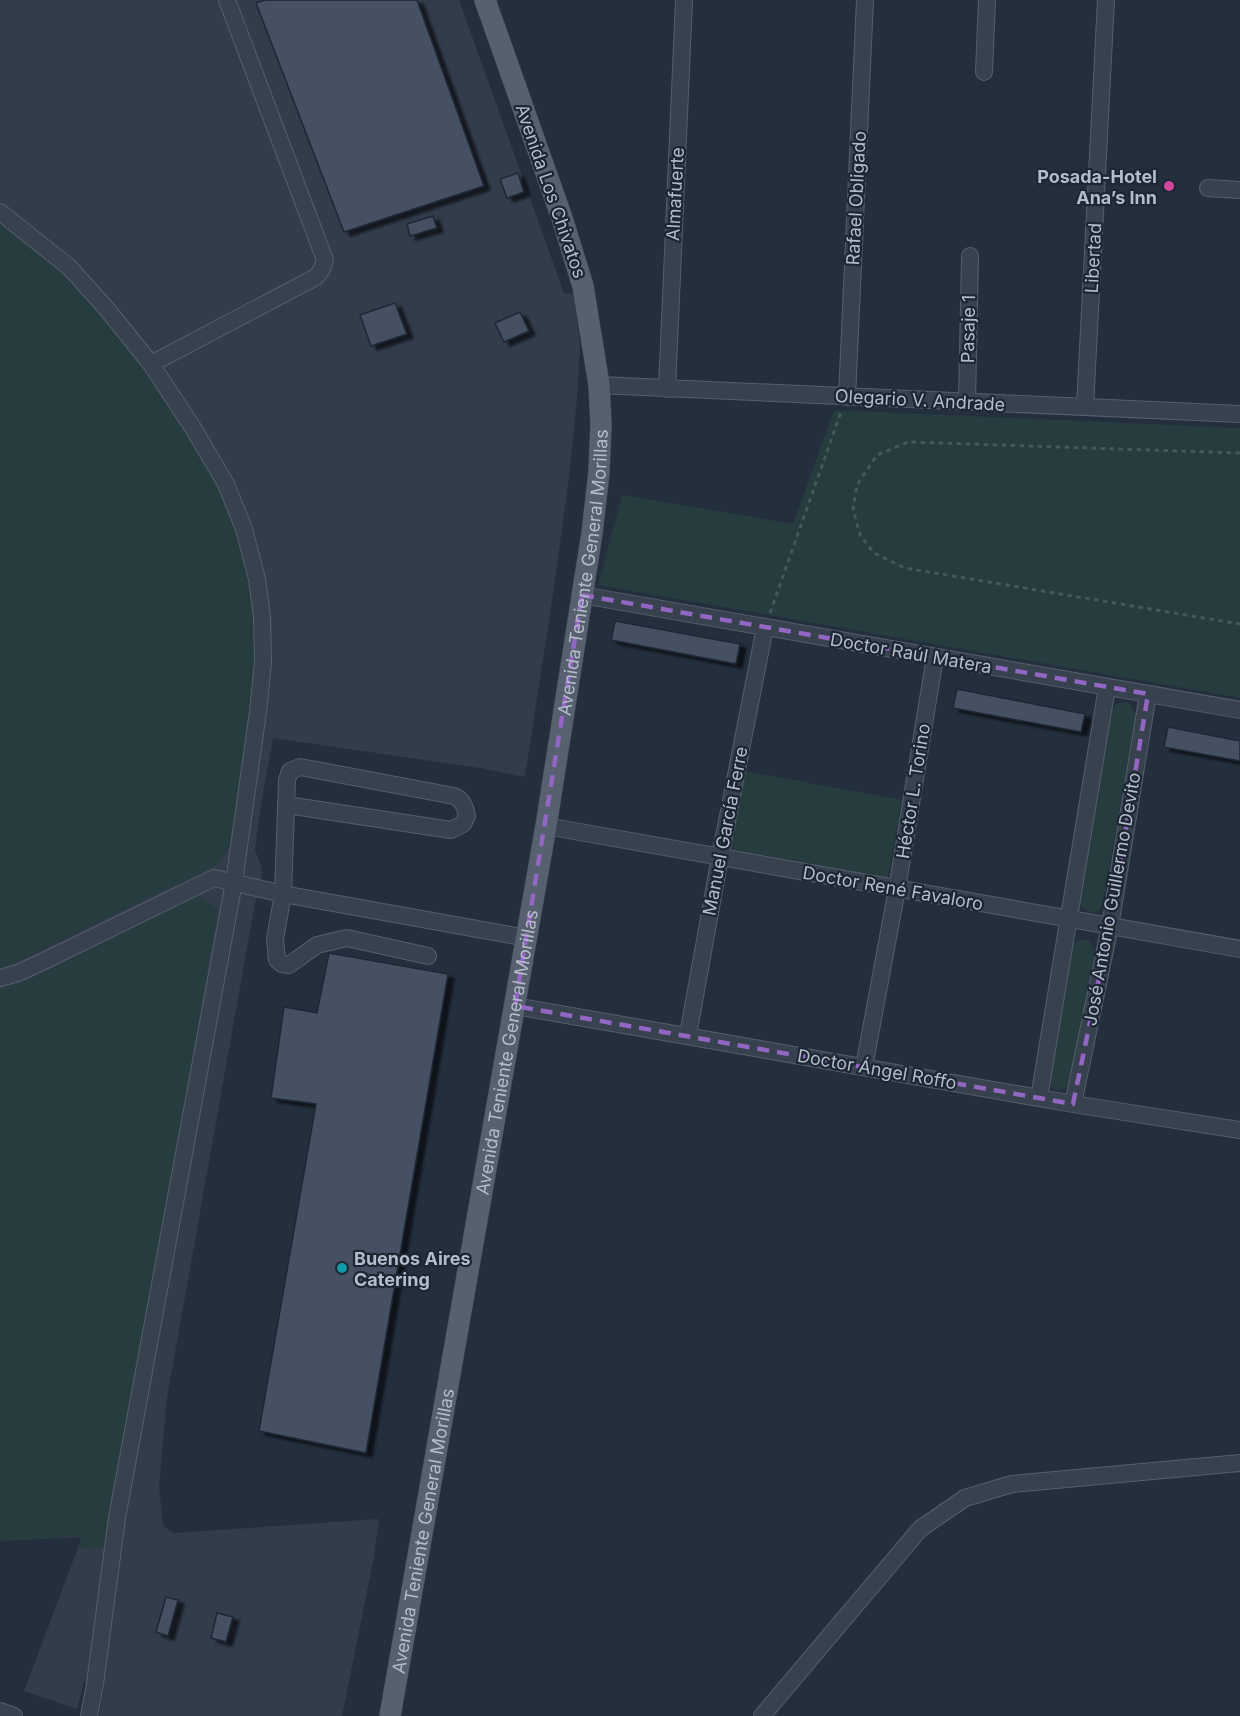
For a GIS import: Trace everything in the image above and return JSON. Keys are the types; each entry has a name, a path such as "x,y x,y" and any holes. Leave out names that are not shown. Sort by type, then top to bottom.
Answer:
{"main road":[{"name":"Avenida Los Chivatos","path":"484,0 562,218 583,286 599,385"},
{"name":"Avenida Teniente General Morillas","path":"390,1716 546,826 582,595 598,472 601,424 599,385"}],"street":[{"path":"151,364 316,277 325,260 228,0"},
{"name":"Almafuerte","path":"667,389 684,0"},
{"name":"Rafael Obligado","path":"847,397 865,0"},
{"path":"984,72 987,0"},
{"name":"Libertad","path":"1085,407 1106,0"},
{"path":"1208,188 1240,190"},
{"path":"0,212 69,267 106,308 151,364 193,428 226,484 244,529 257,579 262,617 263,662 258,712 234,882 117,1518 89,1716"},
{"name":"Pasaje 1","path":"967,402 970,256"},
{"name":"Olegario V. Andrade","path":"599,385 1240,414"},
{"name":"Doctor Raúl Matera","path":"582,595 1240,710"},
{"name":"Manuel García Ferre","path":"688,1035 765,627"},
{"name":"Héctor L. Torino","path":"864,1067 897,889 935,657"},
{"path":"1040,1098 1107,687"},
{"name":"José Antonio Guillermo Devito","path":"1073,1104 1110,926 1148,694"},
{"path":"287,805 451,830 463,824 467,816 464,804 454,796 300,767 291,771 287,780 284,894 275,939 277,960 289,965 317,945 347,938 428,956"},
{"name":"Doctor René Favaloro","path":"546,826 1240,950"},
{"path":"0,978 18,973 44,961 214,878 284,894 527,938"},
{"name":"Doctor Ángel Roffo","path":"515,1006 1073,1104 1240,1130"},
{"path":"762,1716 920,1529 965,1498 1012,1484 1240,1463"},
{"path":"0,1711 14,1716"}],"path":[{"path":"765,627 847,397"},
{"path":"1240,453 908,442 877,455 856,485 853,509 860,535 874,553 905,568 1240,624"}],"highlighted area":[{"path":"582,595 1148,694 1110,926 1073,1104 515,1006"}],"shaded area":[{"path":"0,0 459,0 564,293 574,294 580,346 569,478 525,777 480,768 273,738 260,811 255,850 262,868 261,887 255,903 167,1398 159,1485 163,1526 174,1533 379,1519 374,1556 342,1716 99,1716 104,1687 84,1681 77,1709 24,1691 82,1537 0,1541"}],"green space":[{"path":"0,223 65,271 125,340 196,439 239,525 258,620 254,727 231,843 220,863 0,969"},
{"path":"834,410 1240,428 1240,698 598,585 622,495 793,524"},
{"path":"1123,702 1130,704 1136,714 1103,904 1099,910 1092,913 1081,907 1079,899 1111,713 1115,705"},
{"path":"744,771 902,800 888,878 730,849"},
{"path":"198,895 218,910 106,1547 78,1548 82,1536 0,1541 0,989 33,978"},
{"path":"1082,939 1089,941 1095,951 1071,1082 1067,1088 1055,1090 1049,1085 1071,945"}],"building":[{"path":"265,0 417,0 484,186 344,232 256,3"},
{"path":"518,173 524,192 507,198 500,179"},
{"path":"433,216 437,228 410,236 407,224"},
{"path":"395,303 407,334 371,346 360,315"},
{"path":"520,312 529,331 504,342 495,323"},
{"path":"615,621 740,644 736,664 611,640"},
{"path":"957,689 1085,714 1081,732 953,708"},
{"path":"1168,727 1240,741 1240,761 1164,747"},
{"name":"Buenos Aires Catering","path":"329,953 448,974 366,1453 259,1431 316,1104 271,1098 284,1007 317,1013"},
{"path":"166,1597 178,1600 168,1636 156,1632"},
{"path":"217,1613 233,1617 226,1642 211,1638"}],"place":[{"name":"Posada-Hotel Ana’s Inn","path":"1169,186"},
{"name":"Buenos Aires Catering","path":"342,1268"}]}
